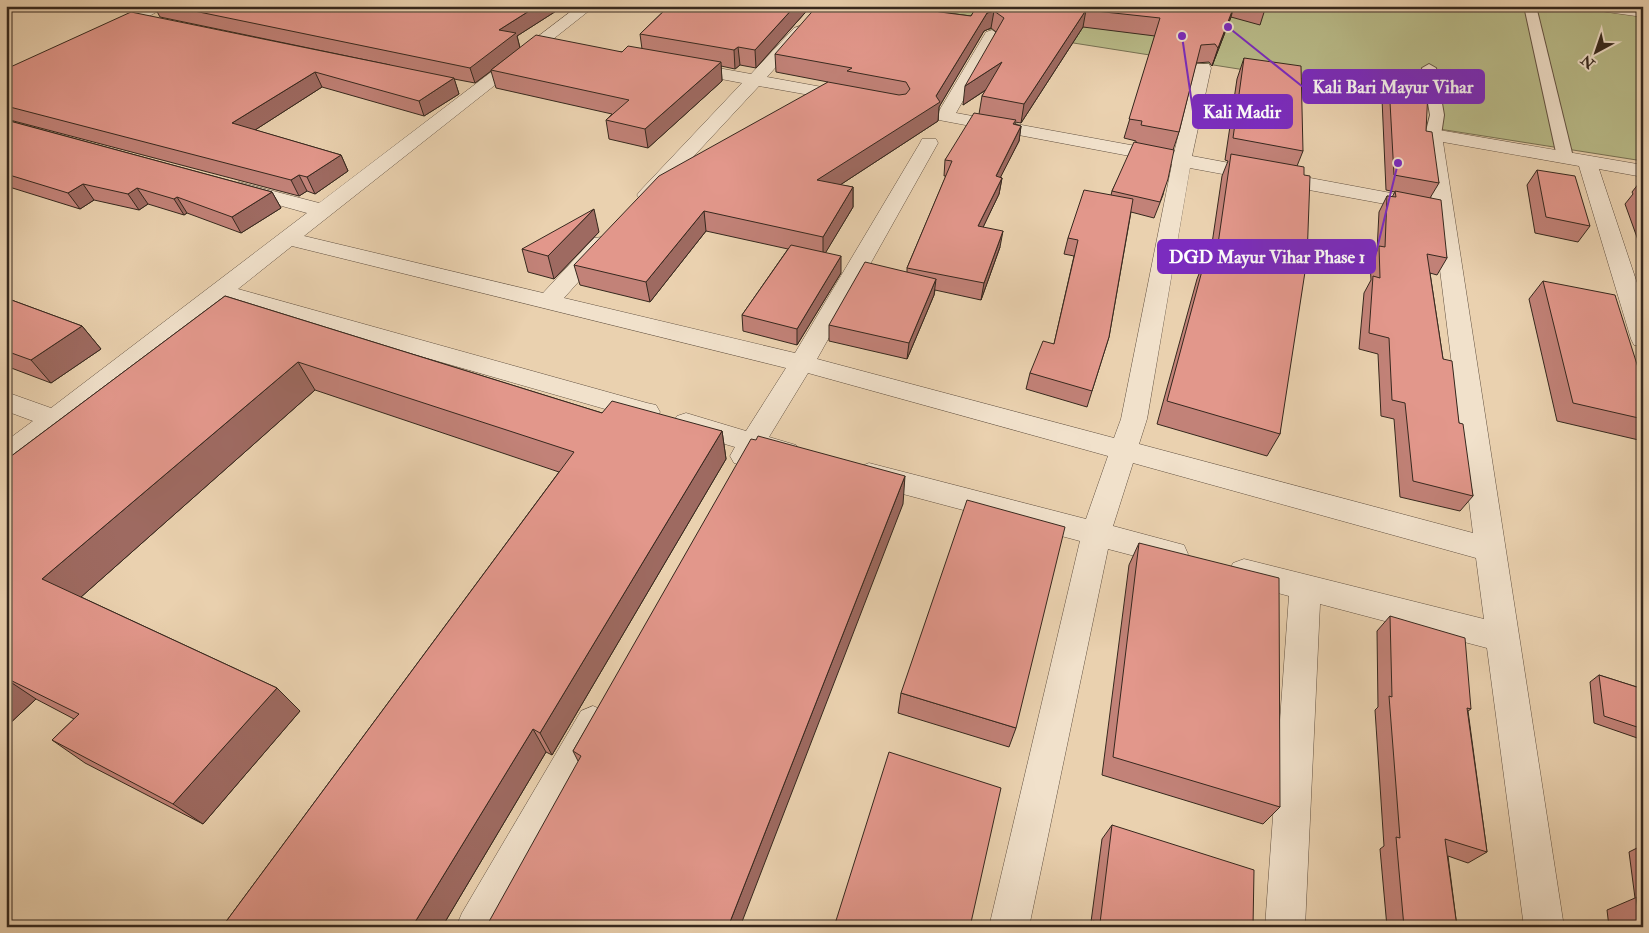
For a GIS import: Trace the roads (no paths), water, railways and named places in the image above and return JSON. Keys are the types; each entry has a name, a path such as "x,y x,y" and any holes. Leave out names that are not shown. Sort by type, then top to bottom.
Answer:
{"street":[{"path":"100,36 161,6"},
{"path":"6,456 479,91 551,44 588,6"},
{"path":"1600,6 1643,12"},
{"path":"637,207 757,80 814,15"},
{"path":"134,19 164,25"},
{"path":"992,34 945,116 1442,209"},
{"path":"665,64 870,101"},
{"path":"1009,927 1096,534 1134,418 1182,160 1203,68"},
{"path":"454,86 479,91"},
{"path":"1544,927 1433,135 1643,171"},
{"path":"733,477 752,442 802,363 929,143"},
{"path":"1587,161 1643,339"},
{"path":"226,185 324,211"},
{"path":"549,301 616,228"},
{"path":"288,239 802,363 1490,550"},
{"path":"220,291 810,458"},
{"path":"6,401 54,419"},
{"path":"848,468 1502,638"},
{"path":"1285,927 1305,588"},
{"path":"476,927 609,693"}],"lane":[{"path":"1530,6 1565,157"},
{"path":"1429,68 1437,115 1433,135"}],"railway":[{"path":"1608,6 1643,11"}],"place":[{"name":"Kali Bari Mayur Vihar","path":"1228,27"},
{"name":"Kali Madir","path":"1182,36"},
{"name":"DGD Mayur Vihar Phase 1","path":"1398,163"}]}
